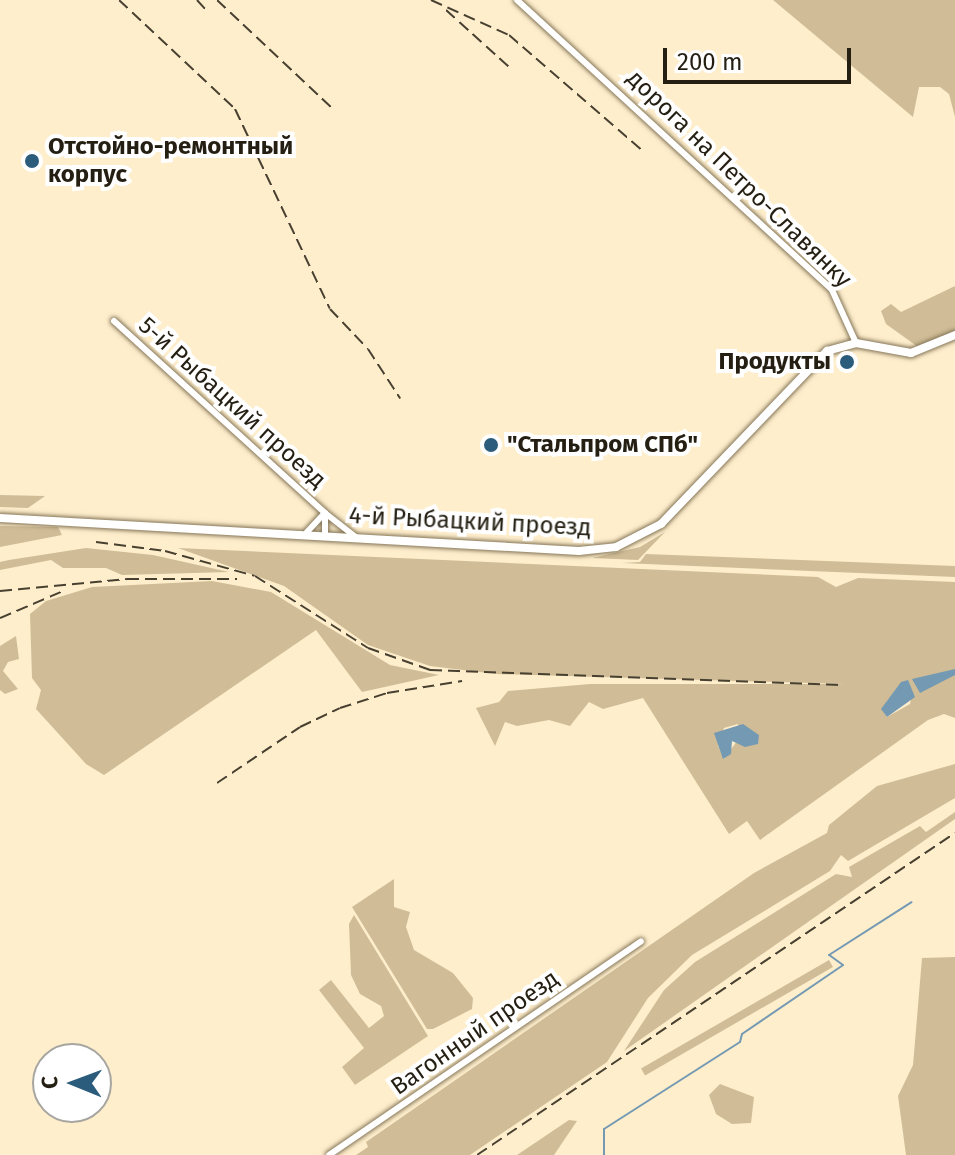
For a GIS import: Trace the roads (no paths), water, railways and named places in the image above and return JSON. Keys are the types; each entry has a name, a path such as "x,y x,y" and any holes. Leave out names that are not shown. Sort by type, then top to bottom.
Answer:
{"street":[{"name":"дорога на Петро-Славянку","path":"517,0 832,290 856,343"},
{"name":"5-й Рыбацкий проезд","path":"114,321 325,513 356,537"},
{"path":"856,343 902,354 955,335"},
{"name":"4-й Рыбацкий проезд","path":"0,518 307,532 579,551 625,545 670,515 812,364 837,346 856,343"},
{"path":"307,532 325,513"},
{"name":"5-й Рыбацкий проезд","path":"325,513 325,534"},
{"name":"Вагонный проезд","path":"329,1155 641,941"}],"water":[{"path":"955,669 955,675 920,693 912,679"},
{"path":"908,680 915,697 887,717 881,709 901,682"},
{"path":"743,724 759,735 758,744 745,747 732,741 731,754 723,759 714,733"}],"waterway":[{"path":"604,1155 604,1129 740,1042 742,1034 843,965 829,955 912,902"}],"railway":[{"path":"119,0 235,109 330,309 368,349 400,398"},
{"path":"197,0 205,9"},
{"path":"217,0 334,110"},
{"path":"431,0 509,35 644,152"},
{"path":"446,10 509,67"},
{"path":"96,542 165,551 255,576 368,648 430,670 842,685"},
{"path":"0,591 127,579 237,579"},
{"path":"0,618 63,591"},
{"path":"217,783 300,727 340,708 387,693 462,681"},
{"path":"477,1155 955,833"}],"place":[{"name":"Отстойно-ремонтный корпус","path":"32,161"},
{"name":"Продукты","path":"847,362"},
{"name":"\"Стальпром СПб\"","path":"491,445"}]}
